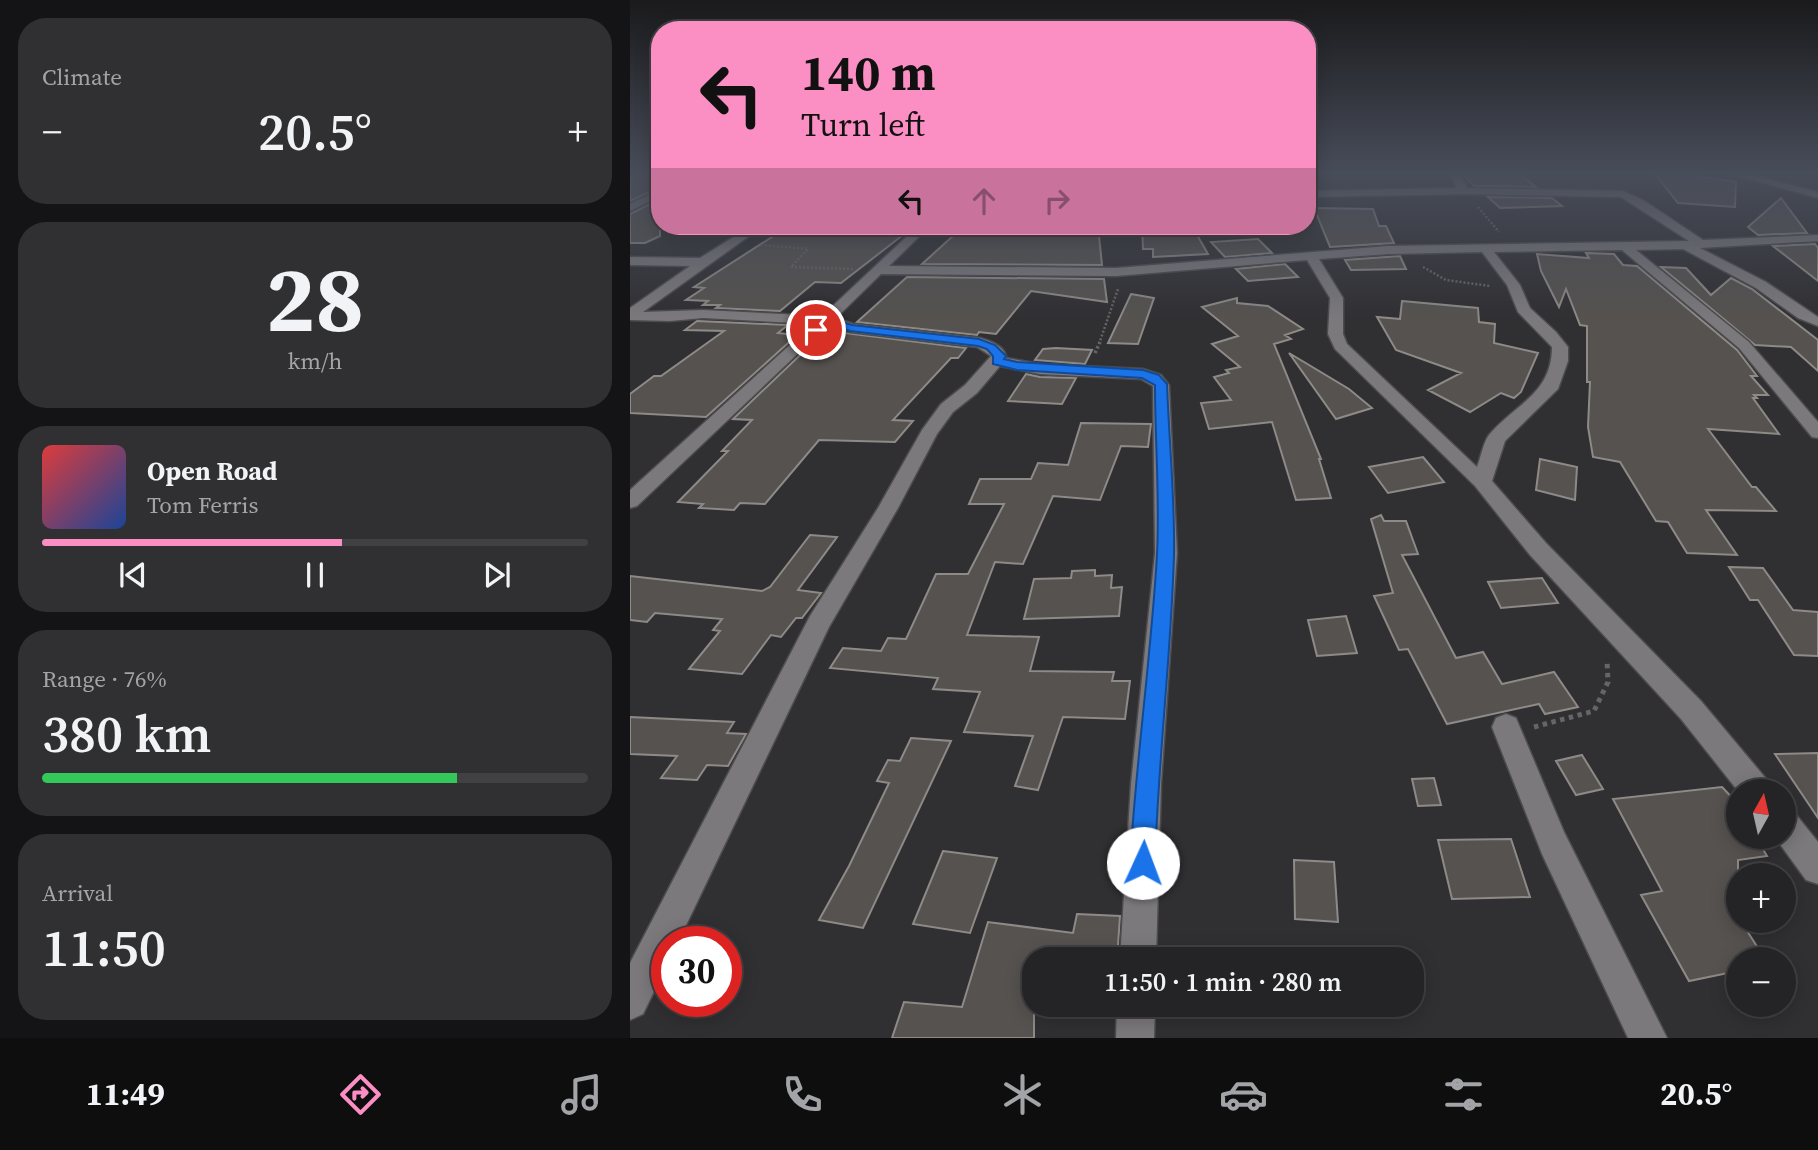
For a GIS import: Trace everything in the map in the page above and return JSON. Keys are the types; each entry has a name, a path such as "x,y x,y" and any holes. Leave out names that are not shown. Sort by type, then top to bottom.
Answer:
{"street":[{"path":"1669,222 1702,245"},
{"path":"630,315 744,235"},
{"path":"630,501 915,235"},
{"path":"878,270 1116,272 1411,249 1685,246 1818,238"},
{"path":"1777,242 1818,246"},
{"path":"1624,246 1744,345 1818,432"},
{"path":"1685,246 1761,285 1803,315 1818,322"},
{"path":"1482,482 1496,439 1552,385 1560,361 1559,347 1551,335 1523,309 1513,285 1485,248"},
{"path":"1310,256 1338,301 1333,334 1340,346 1482,482 1538,549 1691,710 1747,779"},
{"path":"630,261 703,262"},
{"path":"630,315 670,317 703,314 826,320 850,328 979,343 991,347 1000,356 971,389 947,408 928,434 888,508 819,623 630,1001"},
{"path":"997,361 1040,369 1108,370 1143,374 1155,378 1161,384 1166,553 1146,784 1139,947"},
{"path":"1506,727 1553,843 1648,1038"},
{"path":"1796,840 1818,868"},
{"path":"1135,1038 1136,1017"}],"path":[{"path":"1492,222 1514,248"},
{"path":"732,243 808,249 791,267 878,270"},
{"path":"1411,249 1432,275 1463,283 1513,285"},
{"path":"1108,370 1095,354 1111,316 1118,286 1116,272"},
{"path":"1506,727 1531,728 1594,711 1608,682 1606,620"}],"building":[{"path":"630,222 651,222 651,235 660,235 645,243 630,243"},
{"path":"1320,222 1378,222 1379,226 1386,226 1394,243 1330,247"},
{"path":"1753,222 1799,222 1807,233 1758,235 1748,227"},
{"path":"775,235 903,235 841,283 815,282 780,311 716,308 720,305 703,305 708,301 686,300 704,288 694,287"},
{"path":"954,235 1099,235 1102,265 922,264"},
{"path":"1142,235 1197,235 1208,254 1153,257 1153,249 1143,249"},
{"path":"1258,239 1272,253 1225,257 1211,242"},
{"path":"1815,244 1818,248 1818,281 1773,246"},
{"path":"1586,253 1614,254 1623,265 1637,266 1737,350 1757,376 1751,376 1768,395 1754,395 1757,398 1753,398 1779,434 1708,429 1752,487 1756,487 1776,511 1706,510 1737,555 1687,553 1668,522 1656,521 1620,462 1593,457 1588,427 1590,382 1587,382 1587,326 1580,325 1566,289 1559,307 1541,271 1537,254 1589,258"},
{"path":"1400,256 1406,269 1351,270 1345,260"},
{"path":"1285,264 1298,277 1248,281 1236,269"},
{"path":"1661,267 1686,268 1711,295 1731,278 1752,289 1818,340 1818,371 1791,347 1755,345"},
{"path":"907,277 1104,279 1107,302 1031,291 996,334 979,332 977,335 857,322"},
{"path":"1131,294 1154,298 1138,344 1108,343"},
{"path":"1237,298 1237,303 1268,306 1303,329 1285,335 1291,339 1274,344 1321,459 1331,498 1296,500 1272,422 1209,429 1201,403 1231,400 1214,377 1229,373 1226,370 1240,367 1212,344 1238,336 1202,307"},
{"path":"1402,301 1478,308 1479,322 1495,324 1494,343 1538,353 1521,392 1514,398 1501,393 1470,412 1428,390 1461,373 1396,350 1377,317 1400,319"},
{"path":"697,321 788,325 778,333 797,335 706,417 630,413 630,394 654,376 661,376 724,331 685,330"},
{"path":"845,333 966,348 958,358 951,358 893,420 913,421 895,442 819,440 765,504 740,503 734,510 699,508 703,504 678,502 728,451 722,451 752,420 733,419 819,337 839,339"},
{"path":"1043,349 1092,350 1085,364 1035,360"},
{"path":"1289,353 1349,389 1372,408 1336,419"},
{"path":"1026,374 1076,378 1062,404 1008,401"},
{"path":"1081,423 1151,424 1148,447 1121,446 1100,500 1053,496 1023,564 995,562 967,635 1039,637 1030,671 1114,672 1112,681 1130,681 1125,719 1063,717 1038,790 1015,786 1033,736 964,732 980,692 933,689 938,678 830,668 843,648 881,651 888,638 906,639 936,574 968,574 1004,504 969,504 980,479 1031,479 1038,463 1068,465"},
{"path":"1423,457 1444,482 1388,493 1369,467"},
{"path":"1540,459 1577,467 1575,500 1536,490"},
{"path":"1381,515 1384,521 1406,521 1418,554 1402,555 1456,658 1483,652 1502,684 1554,672 1578,707 1545,714 1539,704 1447,724 1408,649 1399,650 1374,596 1393,593 1371,519"},
{"path":"810,535 837,537 798,590 821,593 802,618 796,618 781,637 771,635 742,674 689,669 720,631 713,630 722,619 655,613 647,622 630,620 630,576 762,591 770,587"},
{"path":"1729,567 1763,568 1793,610 1818,612 1818,656 1794,655 1758,600 1750,600"},
{"path":"1095,570 1095,576 1112,575 1111,588 1122,587 1119,616 1024,619 1034,579 1071,578 1072,571"},
{"path":"1542,578 1558,603 1501,608 1488,582"},
{"path":"1346,616 1357,653 1317,656 1308,620"},
{"path":"630,717 734,722 727,733 746,734 728,766 707,765 697,780 661,778 677,756 630,754"},
{"path":"911,738 951,741 863,928 819,920 849,866 889,783 877,781 888,760 900,761"},
{"path":"1818,753 1818,818 1796,785 1796,779 1792,779 1775,754"},
{"path":"1582,755 1603,789 1576,795 1556,761"},
{"path":"1434,778 1441,805 1418,806 1412,779"},
{"path":"1722,787 1726,791 1726,849 1763,849 1767,856 1726,863 1726,933 1748,933 1757,947 1726,947 1726,973 1689,981 1641,895 1662,891 1613,799"},
{"path":"1511,839 1530,897 1452,899 1438,840"},
{"path":"943,851 997,858 970,933 913,924"},
{"path":"1294,860 1334,862 1338,922 1295,919"},
{"path":"1077,914 1120,916 1118,947 1022,947 1022,1017 1034,1017 1034,1038 892,1038 904,1002 962,1007 988,922 1073,933"}],"route":[{"path":"816,330 826,320 850,328 979,343 991,347 1000,356 997,361 1017,366 1143,374 1155,378 1161,384 1166,553 1146,784 1143,863"}]}
